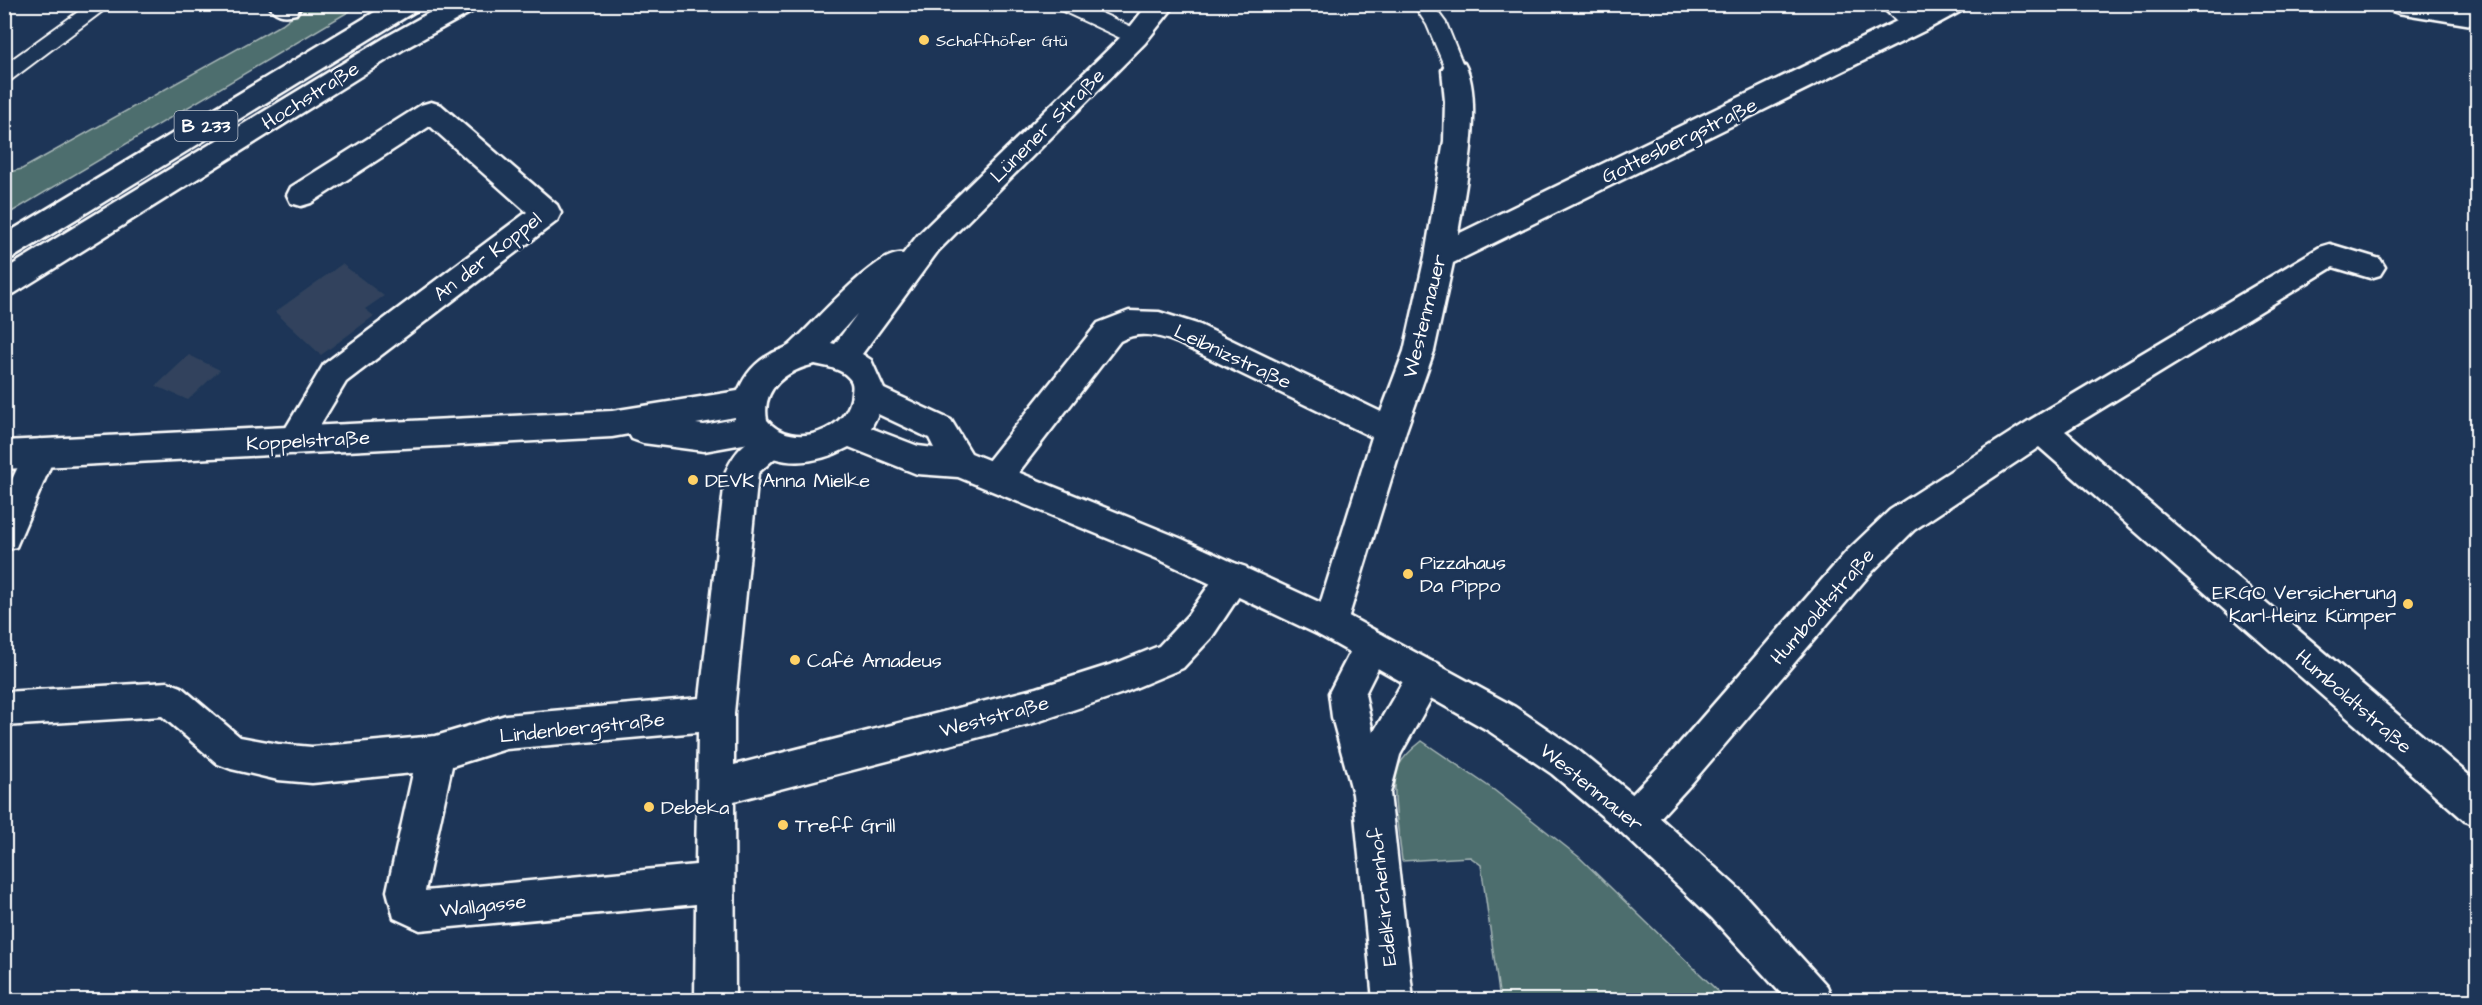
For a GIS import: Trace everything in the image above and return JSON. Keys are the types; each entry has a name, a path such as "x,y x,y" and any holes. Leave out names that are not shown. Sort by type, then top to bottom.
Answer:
{"street":[{"name":"Hochstraße","path":"4,249 408,4"},
{"name":"Hochstraße","path":"4,285 395,43 466,4"},
{"name":"Lünener Straße","path":"801,354 854,298 928,243 1136,37 1163,4"},
{"path":"1892,4 1917,24"},
{"name":"Gottesbergstraße","path":"1440,256 1954,4"},
{"path":"2398,4 2478,17"},
{"name":"Westenmauer","path":"1330,624 1390,431 1419,351 1440,256 1458,141 1459,101 1455,70"},
{"name":"An der Koppel","path":"294,441 335,373 547,213 431,112 301,195"},
{"name":"Lünener Straße","path":"843,356 928,243"},
{"name":"Humboldtstraße","path":"1634,819 1858,562 1902,520 2041,429 2330,255 2370,267"},
{"name":"Leibnizstraße","path":"996,476 1109,332 1120,324 1140,321 1161,323 1189,334 1390,431"},
{"path":"715,1000 716,713 742,471 749,459 758,425 755,387 766,372 782,361 815,352 843,356 855,363 863,372 868,384 869,396 859,421 848,433 830,443 809,449 789,449 758,425"},
{"path":"869,396 940,429 960,463"},
{"name":"Koppelstraße","path":"4,455 612,424 704,438 758,425"},
{"name":"Humboldtstraße","path":"2041,429 2478,808"},
{"name":"Westenmauer","path":"848,433 917,460 960,463 996,476 1234,578 1330,624 1502,719 1556,756 1634,819 1725,904 1813,1000"},
{"path":"4,537 40,453"},
{"name":"Weststraße","path":"715,788 1036,705 1123,677 1171,657 1200,626 1234,578"},
{"name":"Edelkirchenhof","path":"1371,646 1347,693 1350,717 1372,794 1393,1000"},
{"name":"Edelkirchenhof","path":"1372,794 1383,750 1426,676"},
{"name":"Lindenbergstraße","path":"4,709 168,699 231,752 312,765 436,753 506,732 716,713"},
{"name":"Wallgasse","path":"436,753 406,891 408,904 420,911 714,883"}],"lane":[{"path":"4,75 103,4"},
{"path":"1063,4 1136,37"},
{"name":"Westenmauer","path":"1422,4 1436,23 1455,70"}],"shaded area":[{"path":"342,264 384,296 365,309 374,316 321,355 275,312"},
{"path":"189,355 220,370 188,400 156,386"}],"green space":[{"path":"307,5 360,5 5,216 5,173 22,169 282,24"},
{"path":"1422,741 1494,790 1579,857 1727,1000 1500,1000 1481,865 1470,857 1402,861 1395,798 1396,774 1404,758"}],"place":[{"name":"Schaffhöfer Gtü","path":"924,40"},
{"name":"DEVK Anna Mielke","path":"693,480"},
{"name":"Pizzahaus Da Pippo","path":"1408,574"},
{"name":"ERGO Versicherung Karl-Heinz Kümper","path":"2408,604"},
{"name":"Café Amadeus","path":"795,660"},
{"name":"Debeka","path":"649,807"},
{"name":"Treff Grill","path":"783,825"}]}
